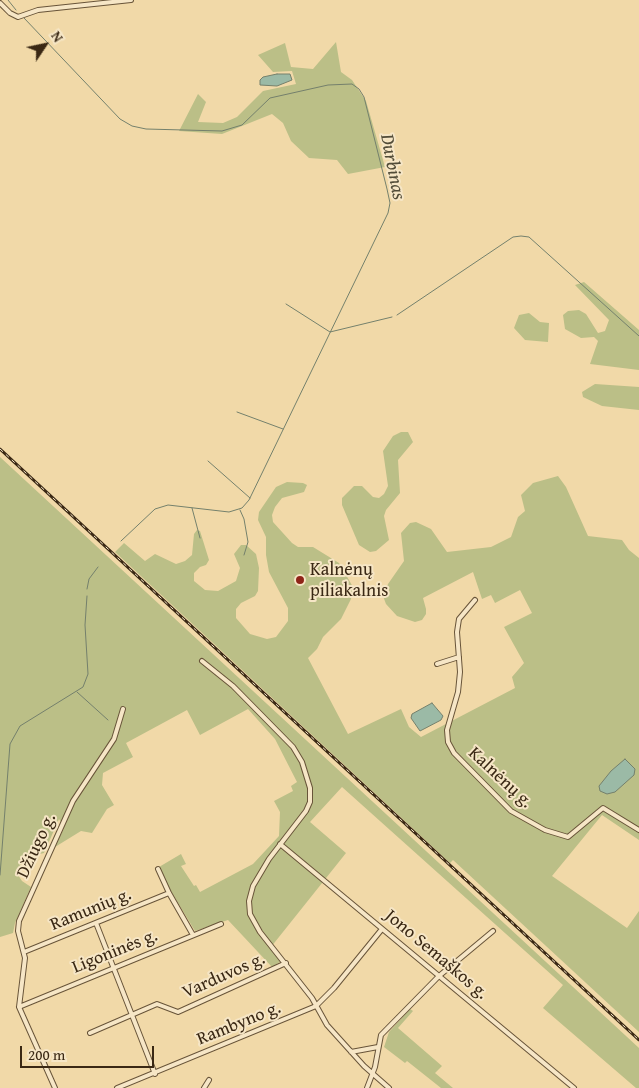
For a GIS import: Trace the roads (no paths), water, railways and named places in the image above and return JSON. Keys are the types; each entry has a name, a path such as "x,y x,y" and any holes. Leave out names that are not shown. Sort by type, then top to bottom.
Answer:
{"street":[{"path":"0,3 10,13 18,17 38,10 131,0"},
{"name":"Kalnėnų g.","path":"475,600 459,620 457,632 459,657 458,692 446,730 448,742 463,764 511,811 560,837 568,838 574,835 603,808 609,809 639,830"},
{"path":"437,664 459,657"},
{"path":"202,661 233,686 299,755 310,788 310,802 253,886 248,905 257,927 286,963 327,1024 372,1075 389,1088"},
{"name":"Džiugo g.","path":"55,1088 19,1007 24,952 18,931 19,921 73,801 114,739 123,709"},
{"name":"Jono Semaškos g.","path":"280,844 574,1088"},
{"path":"158,869 169,893 193,935"},
{"name":"Ramunių g.","path":"24,952 169,893"},
{"path":"96,923 155,1074"},
{"name":"Ligoninės g.","path":"19,1007 112,967 221,924"},
{"path":"316,1006 334,988 382,929"},
{"path":"367,1088 372,1075 381,1035 439,976 492,931"},
{"name":"Varduvos g.","path":"90,1033 157,1004 178,1012 286,963"},
{"name":"Rambyno g.","path":"117,1088 155,1074 316,1006"},
{"path":"351,1052 378,1047"},
{"path":"204,1088 209,1080"}],"waterway":[{"name":"Durbinas","path":"8,0 16,10"},
{"name":"Durbinas","path":"24,18 120,119 132,126 146,129 222,131 242,125 270,98 328,85 352,84 359,89 364,97 390,203 388,213 249,500 242,508 229,512 168,505 155,509 121,541"},
{"path":"397,315 513,237 521,236 529,237 639,336"},
{"path":"286,304 330,332 392,317"},
{"path":"237,412 283,429"},
{"path":"208,461 250,498"},
{"path":"192,508 200,538"},
{"path":"240,510 244,519 248,542 244,555"},
{"name":"Durbinas","path":"87,589 89,579 98,567"},
{"name":"Durbinas","path":"0,875 10,744 20,726 83,687 88,674 85,625 87,596"},
{"path":"77,692 108,720"}],"railway":[{"path":"0,449 639,1040"}],"place":[{"name":"Kalnėnų piliakalnis","path":"300,580"}]}
